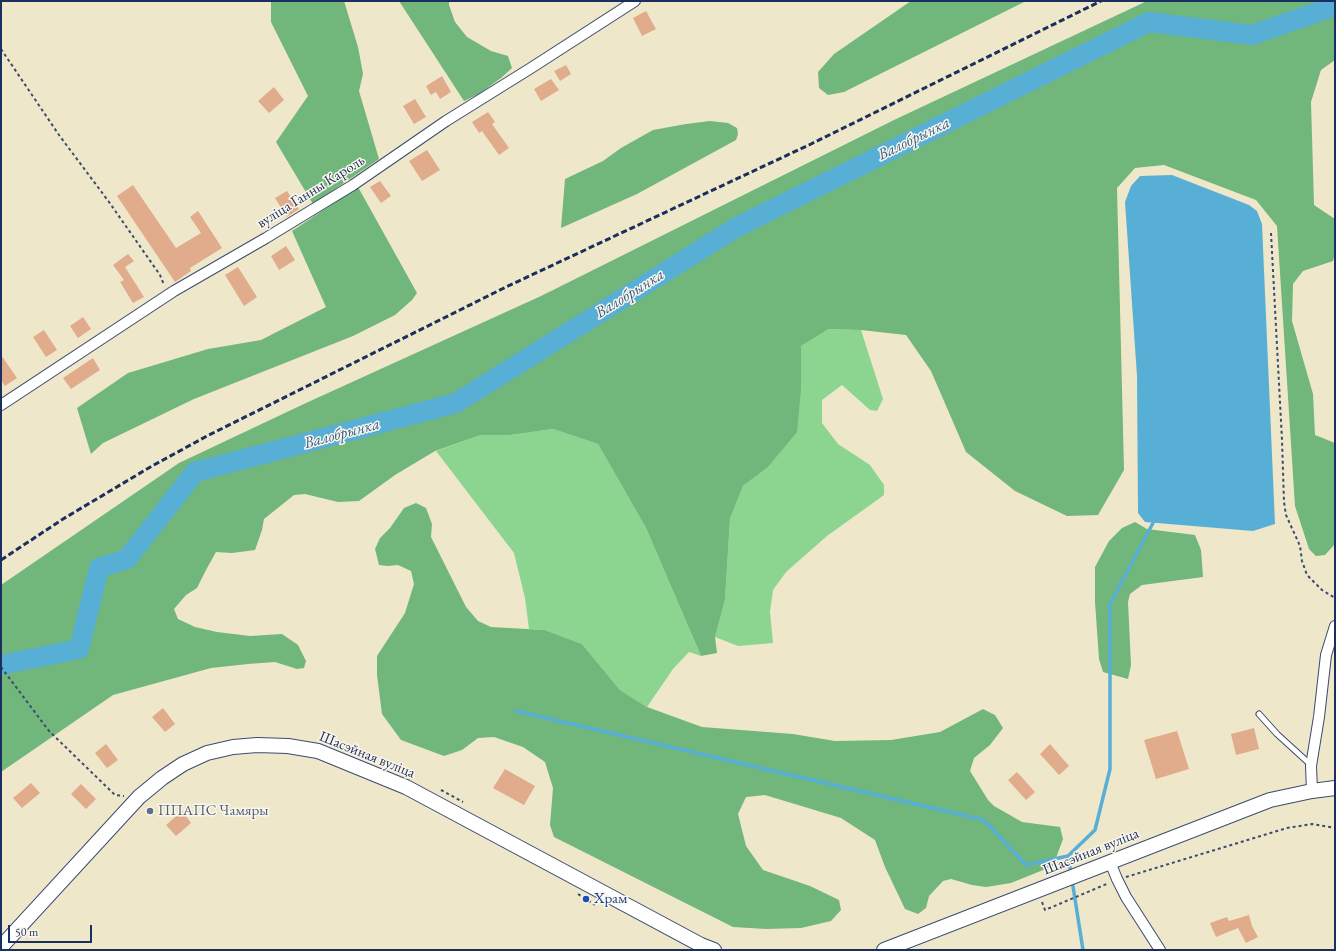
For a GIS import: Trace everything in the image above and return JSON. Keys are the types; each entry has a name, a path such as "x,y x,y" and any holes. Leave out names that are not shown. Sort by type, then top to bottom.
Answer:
{"main road":[{"name":"Шасэйная вуліца","path":"1,947 139,797 182,764 207,753 233,747 257,745 288,746 318,751 406,787 694,941 714,950"},
{"name":"Шасэйная вуліца","path":"884,950 1270,800 1312,791 1335,788"}],"street":[{"name":"вуліца Ганны Кароль","path":"1,405 168,295 353,185 446,121 635,1"},
{"path":"1312,791 1312,766 1326,655 1335,626"},
{"path":"1108,863 1126,897 1160,950"}],"lane":[{"path":"1259,714 1277,734 1312,766"}],"path":[{"path":"1,49 59,135 109,202 160,275 168,295"},
{"path":"1271,233 1284,502 1286,515 1300,546 1302,561 1307,575 1322,590 1335,598"},
{"path":"1,667 49,731 99,781 115,795 139,797"},
{"path":"440,790 463,802"},
{"path":"1038,891 1045,910 1117,879 1287,828 1312,824 1335,828"},
{"path":"573,892 596,905"}],"green space":[{"path":"271,1 344,1 358,47 363,74 359,91 379,159 313,204 276,142 308,96 271,22"},
{"path":"399,1 449,1 455,22 467,37 491,51 508,56 512,68 479,94 464,101"},
{"path":"911,1 1026,1 844,92 828,95 819,88 818,72 834,54"},
{"path":"1147,1 1335,1 1335,60 1321,70 1311,102 1314,205 1335,219 1335,253 1333,261 1303,271 1293,284 1292,321 1313,394 1315,435 1335,443 1335,544 1325,555 1316,556 1309,549 1295,506 1277,226 1256,200 1164,165 1135,168 1117,188 1124,470 1098,515 1067,516 1015,491 966,452 931,371 906,335 861,330 829,329 801,346 801,389 797,432 767,468 743,486 730,519 725,600 715,637 717,653 701,656 646,528 598,444 553,429 510,435 481,435 435,451 395,475 359,501 338,502 305,494 294,495 264,519 255,550 232,553 216,552 197,588 186,595 174,609 178,619 195,627 217,632 250,636 282,634 298,645 306,661 304,668 297,669 275,662 211,668 113,695 1,772 1,585 179,463 306,403 541,296 894,120"},
{"path":"710,121 728,123 737,128 738,134 736,140 637,194 561,228 565,179 603,161 621,148 653,130"},
{"path":"358,187 417,293 412,300 395,315 353,336 194,399 103,443 91,454 77,408 128,373 208,349 261,340 326,307 292,231"},
{"path":"829,329 861,330 883,399 877,411 870,410 842,385 822,400 822,423 838,444 870,465 884,485 884,495 827,536 786,572 773,590 770,612 773,643 738,646 715,637 725,600 730,519 743,486 767,468 801,389 801,346"},
{"path":"553,429 598,444 646,528 701,656 689,652 673,669 647,707 620,690 582,644 545,630 529,629 525,598 514,553 436,451 481,435 510,435"},
{"path":"416,503 426,508 432,524 431,537 466,607 478,621 491,627 545,630 582,644 620,690 647,707 702,727 793,734 835,741 891,740 940,732 983,709 995,715 1003,728 990,745 974,758 970,771 988,800 994,806 1022,822 1060,827 1063,839 1053,866 1011,883 986,887 951,879 943,881 929,896 926,908 918,914 905,909 885,867 875,840 841,818 765,795 746,797 738,814 746,846 763,870 810,886 839,900 841,910 831,921 801,928 766,929 733,927 554,837 550,825 553,788 545,762 523,747 494,737 478,738 462,750 444,756 401,740 382,714 377,675 377,656 405,613 414,584 411,571 398,565 379,565 375,549 380,538 390,528 404,508"},
{"path":"1135,522 1147,529 1195,535 1201,550 1203,577 1142,585 1130,594 1128,602 1131,665 1128,679 1103,672 1099,659 1095,602 1095,567 1109,541 1122,528"}],"water":[{"path":"1172,175 1249,205 1257,211 1262,224 1275,524 1253,531 1145,522 1138,513 1137,376 1125,202 1131,186 1140,176"}],"building":[{"path":"646,11 656,29 642,36 633,18"},
{"path":"566,65 571,74 560,81 554,71"},
{"path":"442,76 451,92 440,99 436,92 431,95 426,86"},
{"path":"551,79 559,90 541,101 534,89"},
{"path":"274,87 284,100 269,113 258,101"},
{"path":"415,99 426,117 414,124 403,106"},
{"path":"488,112 495,122 492,124 509,148 499,155 482,131 479,133 472,122"},
{"path":"427,150 440,170 422,181 409,161"},
{"path":"380,181 391,196 381,203 370,187"},
{"path":"133,185 176,248 201,233 190,217 198,211 222,248 190,268 191,271 175,282 117,196"},
{"path":"287,191 299,209 287,217 275,198"},
{"path":"286,246 295,260 279,270 271,256"},
{"path":"128,254 134,261 125,267 144,297 133,303 120,282 124,280 113,265"},
{"path":"238,267 257,297 244,306 225,275"},
{"path":"83,317 91,329 78,338 70,326"},
{"path":"44,330 57,350 46,357 33,337"},
{"path":"1,355 17,378 5,386 1,380"},
{"path":"93,358 100,370 71,389 63,378"},
{"path":"163,708 175,724 165,732 152,717"},
{"path":"1254,728 1259,749 1236,755 1231,734"},
{"path":"1177,731 1189,769 1156,779 1144,740"},
{"path":"106,744 118,760 107,768 95,753"},
{"path":"1050,744 1069,766 1059,775 1040,754"},
{"path":"505,769 535,786 524,805 493,788"},
{"path":"1017,772 1035,792 1026,800 1008,780"},
{"path":"31,783 40,793 22,808 13,798"},
{"path":"81,784 96,799 86,809 71,794"},
{"path":"182,811 191,823 176,836 166,825"},
{"path":"1249,915 1252,926 1258,937 1246,943 1238,928 1216,937 1210,923 1227,917 1229,921"}],"waterway":[{"name":"Валобрынка","path":"1,665 79,649 99,568 127,559 195,472 456,403 737,227 1149,22 1252,35 1335,6"},
{"path":"1071,874 1068,856 1095,830 1110,769 1110,604 1153,523"},
{"path":"516,711 984,820 1026,865 1068,856"},
{"path":"1072,880 1083,950"}],"railway":[{"path":"1,560 63,519 152,466 207,436 506,287 811,144 1101,1"}],"place":[{"name":"ППАПС Чамяры","path":"150,811"},
{"name":"Храм","path":"586,899"}]}
